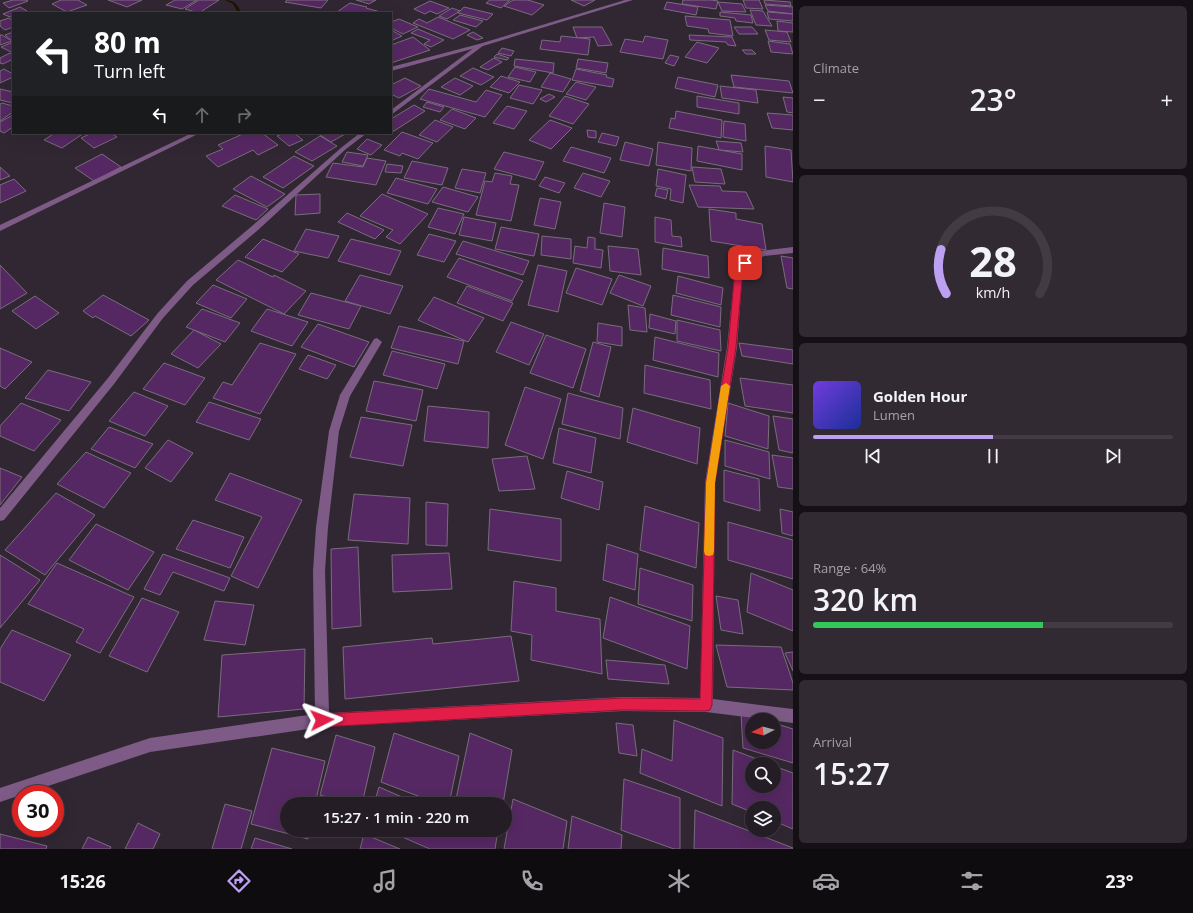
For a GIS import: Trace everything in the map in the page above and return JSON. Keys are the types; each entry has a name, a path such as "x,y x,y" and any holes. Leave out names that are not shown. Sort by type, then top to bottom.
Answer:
{"street":[{"path":"392,69 481,45 630,0"},
{"path":"392,112 481,45"},
{"path":"0,228 195,134"},
{"path":"0,516 111,381 160,316 190,283 255,228 344,148 363,134"},
{"path":"706,705 710,483 732,347 738,280 745,263 762,253 793,250"},
{"path":"322,720 319,571 322,527 334,431 345,395 378,342"},
{"path":"0,795 150,745 322,720 623,704 706,705 793,716"}],"building":[{"path":"13,0 28,1 9,8 3,3"},
{"path":"61,0 78,0 87,5 67,12 52,4"},
{"path":"108,0 142,0 127,7"},
{"path":"175,0 197,0 182,9 166,5"},
{"path":"199,0 219,0 201,12 185,9"},
{"path":"287,0 328,0 321,8 285,2"},
{"path":"356,0 376,0 369,4"},
{"path":"490,0 510,0 501,8 486,3"},
{"path":"513,0 528,0 544,5 532,15 504,6"},
{"path":"571,0 595,0 584,6"},
{"path":"683,0 718,1 716,9 682,4"},
{"path":"743,0 759,0 763,9 746,8"},
{"path":"764,0 790,2 791,6 765,4"},
{"path":"430,1 449,8 437,14 430,11 425,14 414,9"},
{"path":"667,2 698,7 696,15 664,9"},
{"path":"718,2 742,4 746,12 722,11"},
{"path":"350,3 380,12 337,12"},
{"path":"765,5 793,7 793,14 768,11"},
{"path":"20,7 27,11 12,12 12,16 10,17 3,14"},
{"path":"464,7 493,14 487,20 458,13"},
{"path":"452,8 460,11 447,19 439,16"},
{"path":"750,10 763,11 772,26 756,25"},
{"path":"720,12 751,15 753,23 736,21 735,18 720,16"},
{"path":"767,12 793,14 793,21 769,19"},
{"path":"460,15 483,21 476,27 453,20"},
{"path":"685,16 730,20 733,36 709,33 708,29 687,26"},
{"path":"438,17 470,30 453,39 413,23 419,19 427,23"},
{"path":"9,18 12,21 12,27 5,30 0,26 0,21"},
{"path":"399,19 418,27 403,34 392,28 392,22"},
{"path":"777,21 793,23 793,32 778,31"},
{"path":"573,27 602,27 612,45 598,46 594,37 577,38"},
{"path":"734,27 752,27 758,34 739,34"},
{"path":"418,29 444,40 431,47 424,44 430,40 411,33"},
{"path":"765,30 787,32 791,42 769,40"},
{"path":"392,31 402,36 392,41"},
{"path":"12,32 12,41 5,35"},
{"path":"473,32 483,38 477,40 467,35"},
{"path":"0,35 2,35 12,41 0,45"},
{"path":"689,35 732,37 736,46 728,45 726,42 690,40"},
{"path":"561,36 590,39 588,55 540,49 542,40 560,42"},
{"path":"645,36 668,40 663,59 620,52 625,39 643,42"},
{"path":"413,37 430,50 392,63 392,45"},
{"path":"768,41 790,44 793,54 771,52"},
{"path":"12,42 12,52 1,47"},
{"path":"697,42 719,48 707,63 685,57"},
{"path":"502,48 514,51 511,56 498,53"},
{"path":"742,50 752,50 756,54 746,54"},
{"path":"10,53 12,54 12,60 3,64 0,63 0,58"},
{"path":"497,54 509,58 507,60 494,57"},
{"path":"670,55 679,57 674,66 665,63"},
{"path":"494,58 502,62 488,70 480,67"},
{"path":"515,59 554,63 553,73 514,66"},
{"path":"578,59 608,63 606,73 576,68"},
{"path":"515,67 536,72 530,82 508,77"},
{"path":"473,68 494,77 481,85 460,76"},
{"path":"4,69 12,73 12,77 0,83 0,71"},
{"path":"576,69 607,75 606,77 614,79 612,87 572,80"},
{"path":"550,73 571,79 563,92 541,87"},
{"path":"731,75 789,81 793,93 734,87"},
{"path":"501,76 520,82 509,93 490,87"},
{"path":"678,77 718,85 715,97 675,88"},
{"path":"405,78 421,86 399,98 392,94 392,84"},
{"path":"455,78 473,86 460,95 441,87"},
{"path":"576,82 596,87 586,100 566,94"},
{"path":"519,85 542,90 533,104 510,98"},
{"path":"720,86 756,90 758,103 722,98"},
{"path":"0,89 12,92 12,103 0,100"},
{"path":"429,89 476,102 486,90 502,95 485,117 420,99"},
{"path":"549,94 555,97 546,102 540,99"},
{"path":"565,96 589,104 573,124 549,116"},
{"path":"697,96 739,103 739,114 697,107"},
{"path":"783,97 793,98 793,113 787,112"},
{"path":"427,102 444,107 440,112 423,107"},
{"path":"2,103 12,106 12,113 0,121 0,104"},
{"path":"414,105 425,111 394,131 392,130 392,118"},
{"path":"507,106 527,111 514,129 493,123"},
{"path":"452,109 476,118 465,129 440,120"},
{"path":"676,111 722,120 721,138 669,128 671,118 675,119"},
{"path":"767,113 793,115 793,130 772,128"},
{"path":"12,116 12,128 4,133 0,131 0,122"},
{"path":"435,120 453,127 437,142 419,135"},
{"path":"550,120 572,128 551,149 529,140"},
{"path":"724,121 745,124 746,141 723,137"},
{"path":"587,130 596,131 596,138 588,137"},
{"path":"402,132 433,143 418,159 402,153 400,156 384,150"},
{"path":"602,133 619,137 616,146 598,142"},
{"path":"53,134 83,134 62,148 44,140"},
{"path":"90,134 112,134 117,137 94,148 81,138"},
{"path":"243,134 263,134 278,145 258,155 253,150 218,167 206,156 223,149 218,145"},
{"path":"282,134 295,134 303,140 289,146 277,136"},
{"path":"319,134 345,134 331,142"},
{"path":"320,136 337,146 312,161 295,152"},
{"path":"367,139 382,145 371,155 357,149"},
{"path":"716,141 741,143 743,152 719,150"},
{"path":"625,142 653,149 649,166 620,160"},
{"path":"658,142 692,148 691,171 656,165"},
{"path":"698,146 742,154 742,170 697,161"},
{"path":"765,146 791,150 793,182 766,177"},
{"path":"571,147 611,158 604,173 563,161"},
{"path":"347,152 368,155 363,166 342,162"},
{"path":"504,152 544,162 535,180 494,169"},
{"path":"102,154 121,167 94,181 75,168"},
{"path":"294,156 314,166 283,188 263,177"},
{"path":"367,158 386,161 376,185 326,177 333,163 363,167"},
{"path":"412,161 448,168 442,185 404,178"},
{"path":"387,164 403,166 401,173 385,172"},
{"path":"0,167 10,176 0,180"},
{"path":"692,167 721,169 725,184 695,182"},
{"path":"462,169 486,173 480,193 455,188"},
{"path":"658,169 686,175 683,203 670,200 671,189 656,186"},
{"path":"495,173 512,176 510,184 519,185 511,221 476,215 485,181 492,182"},
{"path":"583,173 610,181 601,197 574,188"},
{"path":"251,176 285,194 267,207 233,189"},
{"path":"545,177 565,183 559,193 539,186"},
{"path":"396,178 437,189 428,204 387,193"},
{"path":"14,179 26,191 0,203 0,185"},
{"path":"689,185 720,186 722,191 746,192 754,209 698,207"},
{"path":"443,187 478,197 468,212 432,202"},
{"path":"657,188 668,190 666,199 655,196"},
{"path":"320,194 320,213 295,215 296,195"},
{"path":"382,194 428,214 400,244 386,237 393,230 360,216"},
{"path":"235,195 268,209 256,220 222,206"},
{"path":"540,198 561,202 555,229 534,225"},
{"path":"604,203 625,207 622,237 600,233"},
{"path":"438,208 464,214 455,234 428,227"},
{"path":"709,209 736,213 736,219 762,224 766,250 711,241"},
{"path":"347,213 384,230 375,239 338,222"},
{"path":"464,217 496,223 492,241 459,235"},
{"path":"655,217 671,220 672,236 681,237 682,247 655,242"},
{"path":"501,227 539,234 534,256 495,249"},
{"path":"306,229 339,236 328,258 294,251"},
{"path":"429,234 456,241 444,262 417,255"},
{"path":"542,236 571,239 571,259 541,255"},
{"path":"588,237 595,238 595,249 603,250 601,268 573,263 575,246 587,248"},
{"path":"263,239 299,254 282,272 245,257"},
{"path":"351,239 401,251 390,275 338,261"},
{"path":"463,241 529,261 523,275 456,254"},
{"path":"608,246 638,249 641,275 610,271"},
{"path":"663,248 708,256 709,278 662,269"},
{"path":"781,256 793,258 793,289 787,288"},
{"path":"459,258 523,281 512,301 447,277"},
{"path":"238,260 273,277 274,275 306,291 284,314 216,280"},
{"path":"0,265 27,293 0,309"},
{"path":"538,265 567,271 558,312 528,305"},
{"path":"576,268 612,279 602,305 566,293"},
{"path":"360,275 403,286 390,314 345,301"},
{"path":"619,275 651,286 643,306 610,293"},
{"path":"678,276 723,288 721,305 676,293"},
{"path":"213,285 247,299 231,318 196,303"},
{"path":"467,286 513,303 503,321 457,303"},
{"path":"311,293 361,306 349,329 298,315"},
{"path":"103,295 149,320 131,336 95,316 93,318 83,311"},
{"path":"673,295 721,307 720,327 671,315"},
{"path":"35,296 59,313 36,329 12,311"},
{"path":"434,297 484,318 468,342 418,320"},
{"path":"628,305 645,308 647,332 630,330"},
{"path":"202,309 240,323 225,342 186,327"},
{"path":"267,309 308,322 292,346 251,331"},
{"path":"650,314 676,321 675,334 649,328"},
{"path":"677,320 720,330 721,351 677,341"},
{"path":"511,322 544,334 529,365 496,352"},
{"path":"598,323 622,327 622,346 597,342"},
{"path":"318,324 369,342 354,367 301,347"},
{"path":"399,326 464,341 458,364 391,348"},
{"path":"194,330 221,344 198,368 171,354"},
{"path":"546,335 586,349 573,388 530,373"},
{"path":"655,337 719,353 718,377 653,360"},
{"path":"593,342 611,347 599,397 580,391"},
{"path":"260,343 296,354 260,414 213,398 223,382 232,385"},
{"path":"739,343 793,350 793,364 742,356"},
{"path":"0,348 32,362 5,389 0,386"},
{"path":"392,351 445,364 437,389 383,375"},
{"path":"308,355 336,365 327,379 299,369"},
{"path":"164,363 205,378 185,405 143,389"},
{"path":"645,365 710,380 711,409 644,393"},
{"path":"48,370 91,382 69,411 25,398"},
{"path":"740,378 793,385 793,413 745,406"},
{"path":"374,381 423,390 416,421 366,411"},
{"path":"525,387 561,399 543,459 505,445"},
{"path":"134,392 168,406 145,436 109,421"},
{"path":"568,393 623,408 620,439 562,424"},
{"path":"209,402 261,419 249,440 196,422"},
{"path":"21,403 61,420 34,451 0,436 0,426"},
{"path":"728,403 769,416 768,449 725,436"},
{"path":"428,406 489,412 488,448 424,441"},
{"path":"633,408 700,428 697,464 627,442"},
{"path":"773,416 793,419 793,453 779,450"},
{"path":"361,417 412,425 403,466 350,457"},
{"path":"109,427 153,444 135,468 91,449"},
{"path":"559,428 596,438 591,473 553,463"},
{"path":"168,440 193,453 171,482 145,468"},
{"path":"725,440 769,452 770,479 725,466"},
{"path":"86,452 131,473 104,508 57,484"},
{"path":"772,455 793,458 793,489 778,487"},
{"path":"527,456 535,489 499,491 492,459"},
{"path":"0,468 22,477 0,505"},
{"path":"724,470 759,479 760,511 724,501"},
{"path":"567,471 603,482 599,510 561,498"},
{"path":"230,473 302,500 258,588 231,576 262,517 215,500"},
{"path":"56,493 95,515 45,575 5,550"},
{"path":"354,494 410,498 408,544 348,540"},
{"path":"426,502 448,504 447,546 426,545"},
{"path":"645,506 699,523 696,568 640,550"},
{"path":"490,509 561,519 561,561 488,550"},
{"path":"780,509 793,512 793,536 782,533"},
{"path":"193,520 244,537 230,568 176,549"},
{"path":"728,522 793,540 793,579 728,560"},
{"path":"96,524 154,552 128,590 69,560"},
{"path":"607,544 638,554 635,590 603,580"},
{"path":"358,547 361,626 332,629 331,549"},
{"path":"449,553 452,589 393,592 392,555"},
{"path":"163,554 230,578 224,591 173,572 160,595 144,589"},
{"path":"0,555 40,580 0,628"},
{"path":"57,563 134,597 100,653 76,642 84,629 28,604"},
{"path":"640,568 693,585 692,621 638,604"},
{"path":"751,573 793,590 793,631 747,612"},
{"path":"514,581 556,588 556,611 600,619 602,674 531,660 532,635 511,631"},
{"path":"716,596 738,600 743,634 721,630"},
{"path":"610,597 690,626 687,669 603,638"},
{"path":"142,598 179,612 147,672 109,656"},
{"path":"215,601 254,605 245,645 204,640"},
{"path":"12,630 71,655 44,701 0,682 0,649"},
{"path":"511,636 519,681 345,699 343,647 432,638 433,644"},
{"path":"716,645 781,647 793,683 793,690 727,687"},
{"path":"305,649 304,709 218,717 222,655"},
{"path":"793,652 793,671 785,653"},
{"path":"606,660 665,665 669,684 608,679"},
{"path":"741,714 745,715 745,749 743,748"},
{"path":"674,720 723,738 722,806 640,773 642,749 672,761"},
{"path":"616,723 633,725 637,756 619,753"},
{"path":"781,725 793,729 793,763 781,759 781,757 773,757 746,749 781,749"},
{"path":"394,733 459,756 450,797 421,797 381,782"},
{"path":"470,733 512,750 504,797 456,797"},
{"path":"336,735 375,747 364,797 327,797 320,795"},
{"path":"272,748 325,761 317,797 280,797 280,832 251,824"},
{"path":"733,750 752,757 745,757 745,793 781,793 781,769 793,773 793,829 781,824 781,801 745,801 745,809 732,804"},
{"path":"624,779 680,798 680,849 674,849 621,830"},
{"path":"379,787 402,797 376,797"},
{"path":"513,799 567,821 563,849 504,849 506,837 512,837"},
{"path":"225,804 252,811 241,849 212,849"},
{"path":"695,810 745,829 745,837 765,837 793,848 793,849 694,849"},
{"path":"572,816 622,835 621,849 568,849"},
{"path":"138,823 160,834 153,849 125,849"},
{"path":"0,834 47,846 46,849 0,849"},
{"path":"88,837 111,847 110,849 82,849"},
{"path":"363,837 371,837 400,849 360,849"},
{"path":"402,837 497,837 495,849 430,849"},
{"path":"255,838 292,849 251,849"}],"waterway":[{"path":"227,0 234,3 239,12"}],"slow traffic":[{"path":"709,551 710,483 726,386"}],"route":[{"path":"322,720 623,704 706,705 710,483 732,347 738,280 745,263"}]}
